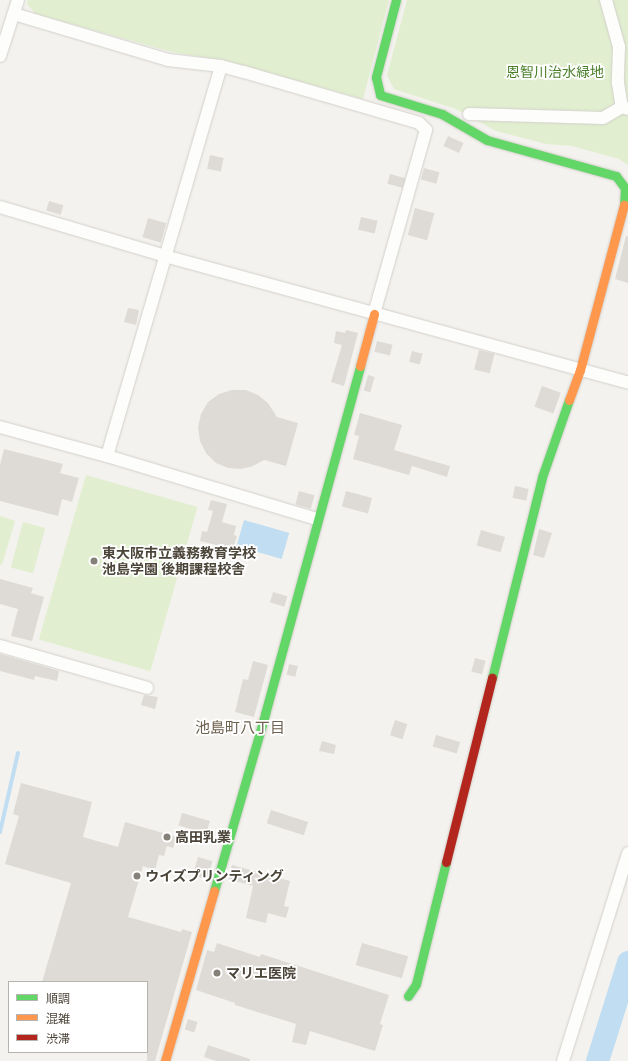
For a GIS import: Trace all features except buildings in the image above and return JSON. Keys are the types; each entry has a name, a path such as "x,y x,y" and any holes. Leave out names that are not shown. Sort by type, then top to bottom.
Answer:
{"street":[{"path":"0,56 18,0"},
{"path":"380,95 376,77 396,0"},
{"path":"469,114 603,118 625,108 618,83 619,47 606,0"},
{"path":"14,14 168,60 222,66 419,123 426,130 317,519 265,714 165,1061"},
{"path":"107,456 222,66"},
{"path":"363,107 380,95"},
{"path":"380,95 442,114 487,140 616,176 625,188 626,201 580,370 542,477 416,984 408,996"},
{"path":"0,207 166,256 628,383"},
{"path":"0,427 107,456 317,519"},
{"path":"0,646 147,688"},
{"path":"563,1061 628,853"}],"green space":[{"path":"28,0 389,0 363,99 231,62 172,52 36,14 27,4"},
{"name":"恩智川治水緑地","path":"407,0 628,0 628,165 619,159 572,146 546,144 496,131 456,109 394,89 387,75"},
{"path":"86,475 198,507 150,671 39,639"},
{"path":"0,516 15,521 2,565 0,564"},
{"path":"23,522 45,528 33,573 11,567"}],"water":[{"path":"244,520 289,533 282,559 237,546"}],"waterway":[{"path":"0,832 18,753"},
{"path":"597,1061 628,962"}],"traffic: fast":[{"path":"396,0 376,77 380,95 442,114 487,140 616,176 625,188 624,205"},
{"path":"214,891 265,714 360,366"},
{"path":"492,678 542,477 569,400"},
{"path":"408,996 416,984 446,862"}],"traffic: slow":[{"path":"569,400 580,370 624,205"},
{"path":"360,366 374,314"},
{"path":"165,1061 214,891"}],"traffic: jam":[{"path":"446,862 492,678"}],"place":[{"name":"東大阪市立義務教育学校 池島学園 後期課程校舎","path":"94,561"},
{"name":"高田乳業","path":"167,837"},
{"name":"ウイズプリンティング","path":"137,876"},
{"name":"マリエ医院","path":"217,973"}],"district":[{"name":"池島町八丁目","path":"240,728"}]}
